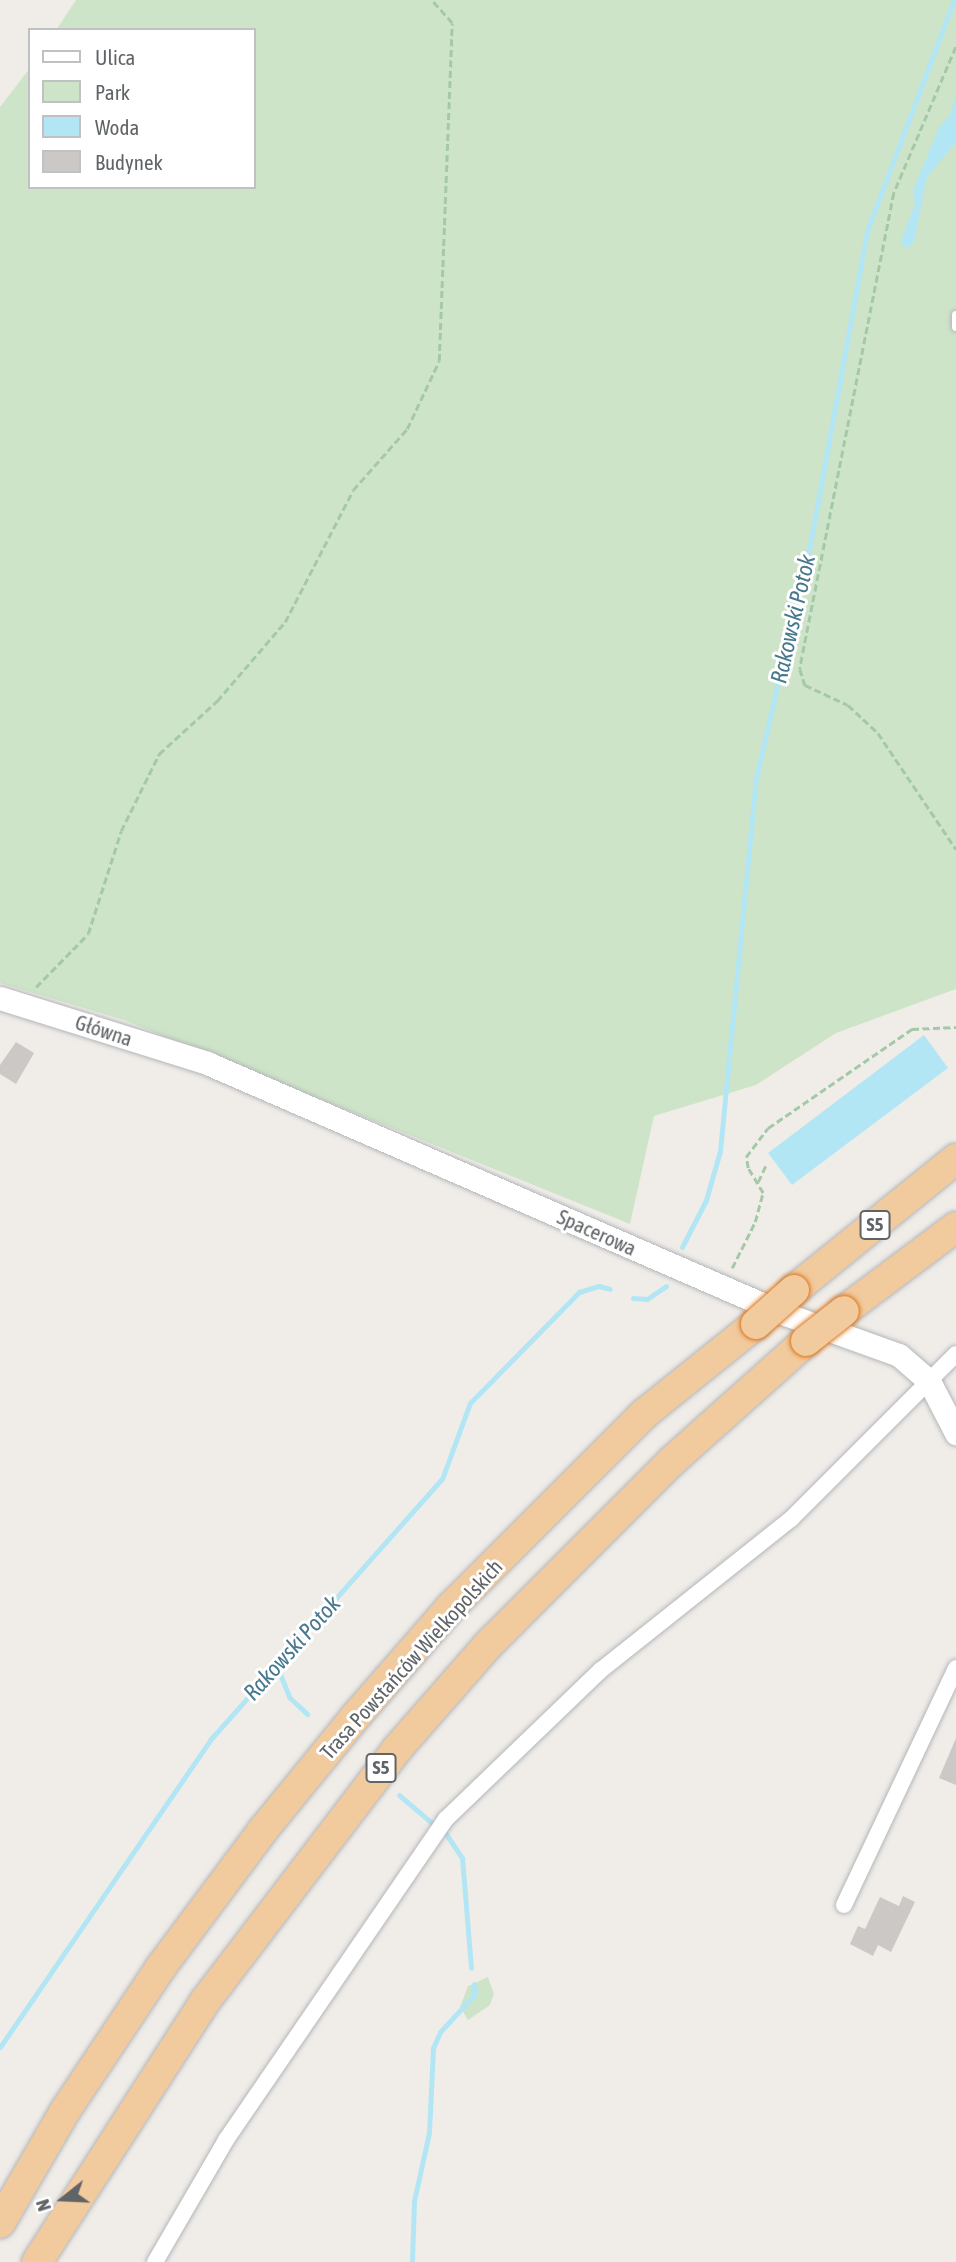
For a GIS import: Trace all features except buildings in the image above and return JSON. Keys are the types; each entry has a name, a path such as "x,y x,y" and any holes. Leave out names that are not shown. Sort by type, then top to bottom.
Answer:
{"highway":[{"name":"Trasa Powstańców Wielkopolskich","path":"0,2223 65,2111 161,1967 355,1717 452,1606 644,1414 956,1159"},
{"name":"S5","path":"37,2262 206,2000 397,1749 489,1644 672,1461 806,1342 956,1227"}],"street":[{"name":"Główna","path":"9,1001 207,1063"},
{"name":"Spacerowa","path":"207,1063 407,1146 722,1287 899,1355 929,1381 956,1433"},
{"path":"155,2262 226,2140 446,1819 601,1670 791,1519 956,1354"},
{"path":"844,1905 956,1668"}],"lane":[{"path":"956,315 956,327"}],"path":[{"path":"9,1001 88,934 121,831 159,754 217,701 285,622 354,490 407,429 439,361 452,23 431,0"},
{"path":"956,47 894,193 800,669 805,685 848,705 878,733 956,849"},
{"path":"722,1287 755,1222 763,1193 746,1157 768,1128 912,1029 956,1027"},
{"path":"758,1182 766,1165"}],"green space":[{"path":"76,0 956,0 956,989 836,1033 756,1085 654,1116 630,1224 124,1020 0,983 0,107 28,71 28,189 256,189 256,28 57,28"},
{"path":"488,1977 494,1994 490,2005 468,2020 460,2007 468,1986"}],"water":[{"path":"956,92 956,142 927,177 914,243 905,249 901,241 915,204 913,190 939,128 951,113"},
{"path":"924,1035 948,1068 792,1185 768,1153"}],"waterway":[{"name":"Rakowski Potok","path":"682,1247 706,1200 720,1151 756,778 810,545 867,231 954,0"},
{"name":"Rakowski Potok","path":"0,2047 210,1740 442,1479 470,1403 579,1292 599,1286 610,1289"},
{"name":"Rakowski Potok","path":"633,1298 647,1299 666,1286"},
{"path":"276,1664 289,1697 307,1714"},
{"path":"399,1795 432,1823"},
{"path":"446,1834 462,1858 471,1968"},
{"path":"412,2262 414,2201 429,2133 433,2048 440,2032 474,1995 474,1984"}]}
